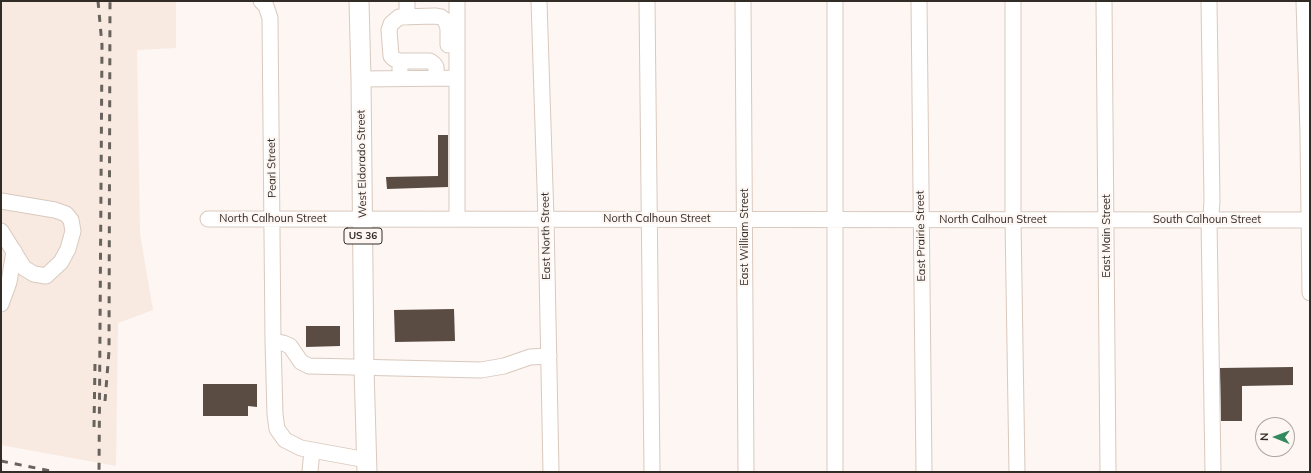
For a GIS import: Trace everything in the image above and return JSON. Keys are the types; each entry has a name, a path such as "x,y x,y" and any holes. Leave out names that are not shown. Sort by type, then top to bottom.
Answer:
{"main road":[{"name":"West Eldorado Street","path":"359,1 362,79 364,368 367,466"}],"street":[{"path":"407,1 407,17"},
{"path":"447,78 457,1"},
{"name":"East North Street","path":"539,1 546,219 551,472"},
{"path":"647,1 652,472"},
{"name":"East William Street","path":"743,1 746,472"},
{"path":"835,1 836,472"},
{"name":"East Prairie Street","path":"919,1 924,472"},
{"path":"1013,1 1013,220 1017,472"},
{"name":"East Main Street","path":"1104,1 1108,472"},
{"path":"1208,1 1212,201 1209,220 1213,472"},
{"path":"1304,1 1309,134 1308,220 1310,293"},
{"name":"Pearl Street","path":"262,2 269,12 270,18 274,414 277,429 285,440 301,448 367,466"},
{"path":"447,78 434,64 430,62 400,61 390,56 390,30 393,21 399,17 435,16 441,17 445,20 448,28 447,78 457,219"},
{"path":"400,61 400,78"},
{"path":"362,79 447,78"},
{"path":"1,201 55,210 66,214 71,220 73,232 68,249 61,262 46,276 34,274 24,268 1,231"},
{"name":"North Calhoun Street","path":"208,219 1106,220"},
{"name":"South Calhoun Street","path":"1106,220 1308,220"},
{"path":"1,304 9,282 14,251"},
{"path":"273,341 283,342 290,346 301,362 309,366 481,370 504,366 530,357 549,356"},
{"path":"310,472 312,450"}],"shaded area":[{"path":"1,1 176,1 176,48 137,50 140,234 153,310 118,323 116,466 1,445"}],"building":[{"path":"438,135 448,135 448,187 387,189 386,177 438,176"},
{"path":"454,309 455,341 395,342 394,310"},
{"path":"306,326 340,326 340,346 306,347"},
{"path":"1293,367 1293,385 1242,386 1242,421 1221,421 1220,368"},
{"path":"203,384 257,384 257,407 248,406 248,416 203,416"}],"railway":[{"path":"98,1 102,45 99,472"},
{"path":"105,401 109,351 110,1"},
{"path":"94,427 95,363"},
{"path":"1,461 56,472"}]}
